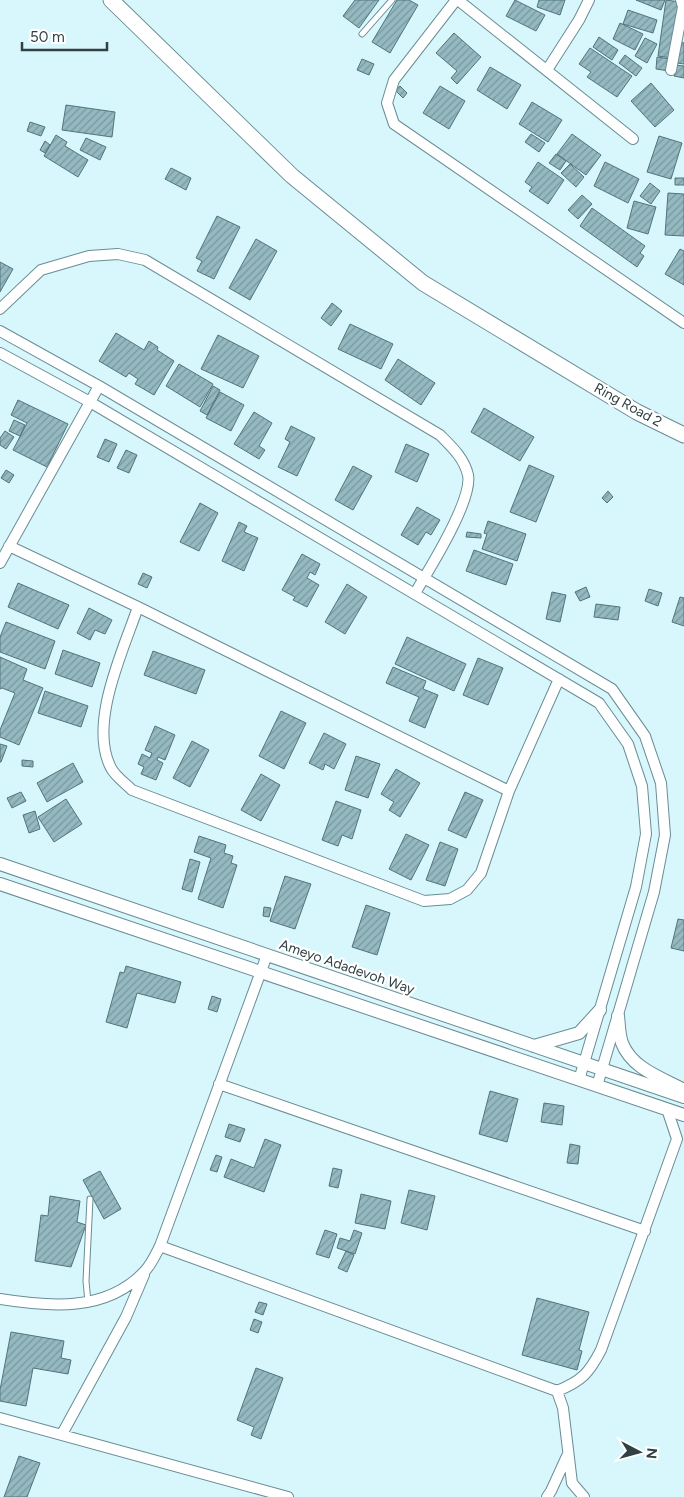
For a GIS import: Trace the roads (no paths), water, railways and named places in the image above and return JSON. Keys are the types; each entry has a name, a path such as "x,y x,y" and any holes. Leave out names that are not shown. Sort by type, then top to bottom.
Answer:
{"main road":[{"name":"Ring Road 2","path":"110,0 292,176 423,283 637,412 684,435"}],"street":[{"path":"634,139 457,0 394,80 387,103 394,124 684,323"},
{"path":"547,70 589,0"},
{"path":"671,70 683,7 681,0"},
{"path":"0,309 41,270 89,256 108,254 118,254 145,260 440,434 459,453 468,476 466,499 415,593"},
{"path":"0,331 99,386 612,689 645,736 661,783 665,835 654,892 597,1086"},
{"path":"0,352 90,402 599,703 628,744 642,786 646,834 636,887 579,1080"},
{"path":"0,563 99,386"},
{"path":"9,546 138,607 509,791"},
{"path":"138,607 103,712 102,742 111,768 132,790 424,900 450,899 467,890 482,873 509,791 558,678"},
{"name":"Ameyo Adadevoh Way","path":"0,864 684,1098"},
{"path":"0,884 684,1115"},
{"path":"62,1434 126,1317 146,1271 160,1246 267,955"},
{"path":"533,1046 579,1033 600,1010"},
{"path":"618,1016 622,1042 631,1059 639,1066 684,1090"},
{"path":"219,1084 645,1231"},
{"path":"160,1246 557,1391 575,1384 591,1370 601,1350 680,1137 666,1109"},
{"path":"0,1299 56,1306 99,1300 124,1290 146,1271"},
{"path":"557,1391 563,1408 567,1456 572,1483 584,1497"},
{"path":"0,1418 288,1497"},
{"path":"546,1497 552,1491 567,1456"}],"lane":[{"path":"362,34 392,0"},
{"path":"88,1302 86,1281 90,1199"}]}
